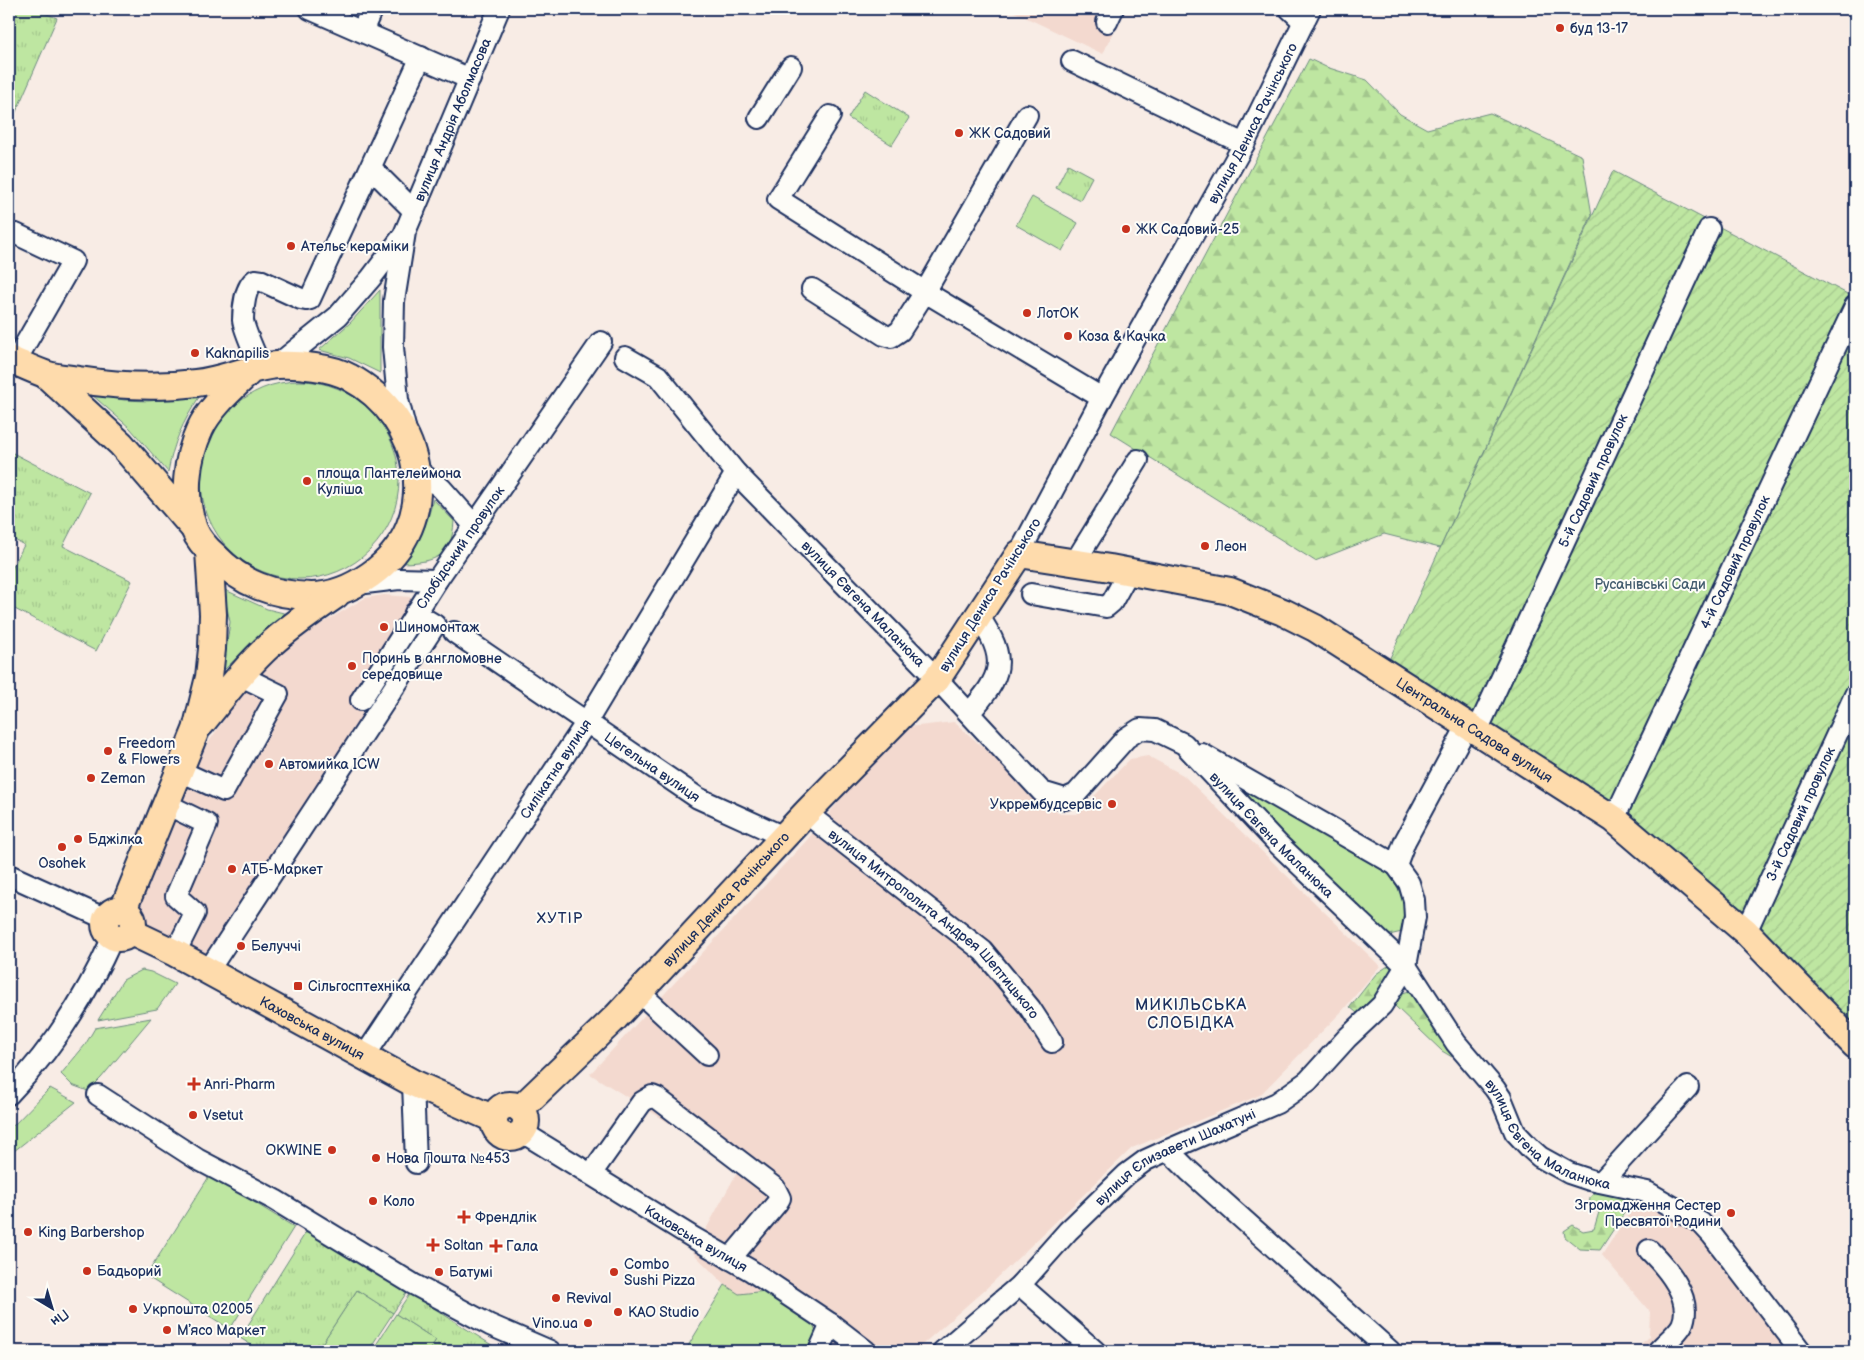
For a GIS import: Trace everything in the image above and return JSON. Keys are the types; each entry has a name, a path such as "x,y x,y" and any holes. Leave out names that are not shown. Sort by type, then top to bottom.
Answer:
{"main road":[{"path":"12,360 46,375 111,385 156,386 198,383 263,368 319,368 348,376 373,393 393,414 408,438 417,470 418,491 412,520 399,546 380,568 290,628 271,644 240,676 196,730"},
{"path":"194,529 187,497 188,463 200,427 222,399 263,368"},
{"path":"46,375 121,444 194,529 209,551 230,572 243,580 286,594 315,596 350,587"},
{"path":"118,924 196,730 209,677 213,614 209,551"},
{"name":"Центральна Садова вулиця","path":"1019,554 1129,571 1230,591 1283,612 1315,628 1614,819 1746,932 1855,1045"},
{"name":"вулиця Дениса Рачінського","path":"521,1120 584,1049 784,836 938,679 1019,554"},
{"name":"Каховська вулиця","path":"118,924 413,1083 494,1119 498,1111 504,1106 513,1106 521,1120"}],"street":[{"path":"310,9 339,14 362,31 470,79"},
{"path":"362,31 372,9"},
{"name":"вулиця Андрія Аболмасова","path":"263,368 338,316 371,278 405,232 499,9"},
{"name":"вулиця Дениса Рачінського","path":"1019,554 1102,398 1244,144 1301,13"},
{"path":"263,368 243,321 247,290 250,284 255,280 262,281 301,299 310,299 422,57"},
{"path":"1072,61 1244,144"},
{"path":"759,118 791,67"},
{"path":"812,289 890,338 900,331 925,292 1026,114"},
{"path":"830,116 778,200 925,292 1102,398"},
{"path":"371,168 414,211"},
{"name":"5-й Садовий провулок","path":"1472,729 1709,229"},
{"name":"вулиця Андрія Аболмасова","path":"405,232 394,301 393,347 398,400 408,438"},
{"path":"12,360 73,260 16,234"},
{"name":"4-й Садовий провулок","path":"1614,819 1855,306"},
{"name":"Слобідський провулок","path":"208,971 435,625 415,613 602,342"},
{"name":"вулиця Євгена Маланюка","path":"625,357 658,376 736,473 938,679 1042,792 1064,799 1076,794 1126,738 1140,729 1155,730 1184,744 1396,865 1408,883 1414,900 1415,917 1406,966"},
{"path":"1075,562 1138,460"},
{"path":"417,470 441,488 474,525"},
{"name":"Силікатна вулиця","path":"364,1057 586,723 736,473"},
{"path":"1031,594 1106,607 1112,602 1129,571"},
{"path":"350,587 399,579 436,580"},
{"path":"361,700 415,613"},
{"path":"969,713 982,700 993,684 998,670 999,656 991,634 979,617"},
{"name":"Цегельна вулиця","path":"454,632 698,798 784,836"},
{"path":"180,771 224,791 278,694 240,676"},
{"name":"3-й Садовий провулок","path":"1746,932 1855,695"},
{"path":"1396,865 1405,841 1472,729"},
{"name":"вулиця Євгена Маланюка","path":"1184,744 1278,844 1406,966 1456,1043 1501,1098 1515,1132 1521,1139 1540,1157 1569,1173 1647,1192 1701,1223 1801,1351"},
{"path":"166,804 207,824 176,896 195,913 174,953"},
{"name":"вулиця Митрополита Андрея Шептицького","path":"806,813 983,951 1030,1008 1052,1042"},
{"path":"9,875 118,924 99,968 70,1020 41,1058 9,1094"},
{"name":"вулиця Єлизавети Шахатуні","path":"943,1351 1020,1285 1068,1231 1127,1174 1146,1160 1277,1103 1308,1081 1347,1038 1382,1005 1406,966"},
{"path":"639,992 707,1056"},
{"path":"413,1083 416,1163"},
{"path":"1601,1182 1688,1087"},
{"path":"98,1095 198,1159 275,1200 413,1284 490,1325 550,1351"},
{"path":"591,1174 642,1102 652,1096 657,1098 778,1192 780,1198 777,1203 730,1259"},
{"name":"Каховська вулиця","path":"521,1120 591,1174 730,1259 831,1324 866,1351"},
{"path":"1168,1150 1188,1171 1390,1351"},
{"path":"1650,1250 1669,1274 1683,1298 1684,1314 1682,1325 1658,1351"},
{"path":"1020,1285 1095,1351"},
{"path":"819,1351 831,1324"}],"shaded area":[{"path":"1008,9 1124,9 1103,54"},
{"path":"384,595 411,597 434,607 207,960 153,932 139,913 137,898 197,759 245,689 271,659 316,627 365,598"},
{"path":"954,722 1060,814 1077,814 1130,759 1148,756 1183,775 1380,966 1343,1010 1260,1095 1132,1148 991,1284 915,1351 685,1351 725,1285 693,1253 740,1167 590,1074 807,840 864,771 909,727"},
{"path":"1647,1192 1701,1223 1801,1351 1634,1351 1649,1336 1650,1312 1602,1255 1635,1204"}],"green space":[{"path":"9,9 35,9 57,18 9,128"},
{"path":"1309,59 1326,67 1367,80 1400,114 1427,129 1490,113 1582,156 1592,215 1440,548 1384,534 1315,561 1111,433"},
{"path":"865,90 909,118 892,145 848,118"},
{"path":"1068,164 1092,177 1080,200 1056,188"},
{"name":"Русанівські Сади","path":"1613,171 1855,298 1855,1033 1747,922 1389,660"},
{"path":"1032,197 1078,223 1062,251 1016,225"},
{"path":"380,290 380,373 349,358 319,350 350,323"},
{"path":"300,381 329,385 347,393 370,410 387,433 395,451 399,480 395,509 387,527 370,550 347,567 329,575 300,579 271,575 253,567 230,550 213,527 205,509 201,480 205,451 213,433 230,410 253,393 271,385"},
{"path":"91,394 124,400 148,401 199,397 179,433 168,472 130,428"},
{"path":"9,451 90,493 63,546 132,581 96,651 9,606 9,575 24,545 9,537"},
{"path":"433,499 454,521 450,543 446,550 433,559 403,563 422,533"},
{"path":"223,589 267,609 288,614 258,637 223,671 230,622"},
{"path":"1216,767 1389,872 1403,900 1404,922 1402,932 1389,935 1375,928"},
{"path":"1391,964 1395,972 1370,1006 1357,1013 1350,1007 1376,974"},
{"path":"142,970 151,972 175,984 157,1009 98,1020 123,980"},
{"path":"1412,990 1456,1052 1452,1057 1442,1051 1395,1006 1397,995"},
{"path":"151,1018 88,1091 72,1085 61,1074 85,1045 95,1028"},
{"path":"50,1088 76,1102 9,1155 9,1130"},
{"path":"210,1175 294,1227 230,1329 146,1276"},
{"path":"1607,1188 1634,1198 1600,1250 1580,1249 1565,1237 1564,1231 1573,1225 1583,1231 1594,1229 1599,1212 1589,1205 1590,1197 1596,1192"},
{"path":"306,1232 407,1292 393,1313 357,1290 317,1351 261,1351 240,1338"},
{"path":"725,1285 739,1294 766,1291 812,1323 817,1334 809,1351 685,1351"},
{"path":"357,1290 393,1313 368,1351 317,1351"},
{"path":"410,1293 501,1351 429,1351 436,1340 396,1314"},
{"path":"396,1314 436,1340 429,1351 372,1351"}],"place":[{"name":"буд 13-17","path":"1560,28"},
{"name":"ЖК Садовий","path":"959,133"},
{"name":"ЖК Садовий-25","path":"1126,229"},
{"name":"Ательє кераміки","path":"291,246"},
{"name":"ЛотОК","path":"1027,313"},
{"name":"Коза & Качка","path":"1068,336"},
{"name":"Kaknapilis","path":"195,353"},
{"name":"площа Пантелеймона Куліша","path":"307,481"},
{"name":"Леон","path":"1205,546"},
{"name":"Шиномонтаж","path":"384,627"},
{"name":"Поринь в англомовне середовище","path":"352,666"},
{"name":"Freedom & Flowers","path":"108,751"},
{"name":"Автомийка ICW","path":"269,764"},
{"name":"Zeman","path":"91,778"},
{"name":"Укррембудсервіс","path":"1112,804"},
{"name":"Бджілка","path":"78,839"},
{"name":"Оsоhek","path":"62,847"},
{"name":"АТБ-Маркет","path":"232,869"},
{"name":"Белуччі","path":"241,946"},
{"name":"Сільгосптехніка","path":"298,986"},
{"name":"Anri-Pharm","path":"194,1084"},
{"name":"Vsetut","path":"193,1115"},
{"name":"OKWINE","path":"332,1150"},
{"name":"Нова Пошта №453","path":"376,1158"},
{"name":"Коло","path":"373,1201"},
{"name":"Згромадження Сестер Пресвятої Родини","path":"1731,1213"},
{"name":"Френдлік","path":"464,1217"},
{"name":"King Barbershop","path":"28,1232"},
{"name":"Soltan","path":"433,1245"},
{"name":"Гала","path":"496,1246"},
{"name":"Бадьорий","path":"87,1271"},
{"name":"Батумі","path":"439,1272"},
{"name":"Combo Sushi Pizza","path":"614,1272"},
{"name":"Revival","path":"556,1298"},
{"name":"Укрпошта 02005","path":"133,1309"},
{"name":"KAO Studio","path":"618,1312"},
{"name":"Vino.ua","path":"588,1323"},
{"name":"Мʼясо Маркет","path":"167,1330"}],"district":[{"name":"ХУТІР","path":"560,918"},
{"name":"МИКІЛЬСЬКА СЛОБІДКА","path":"1191,1014"}]}
